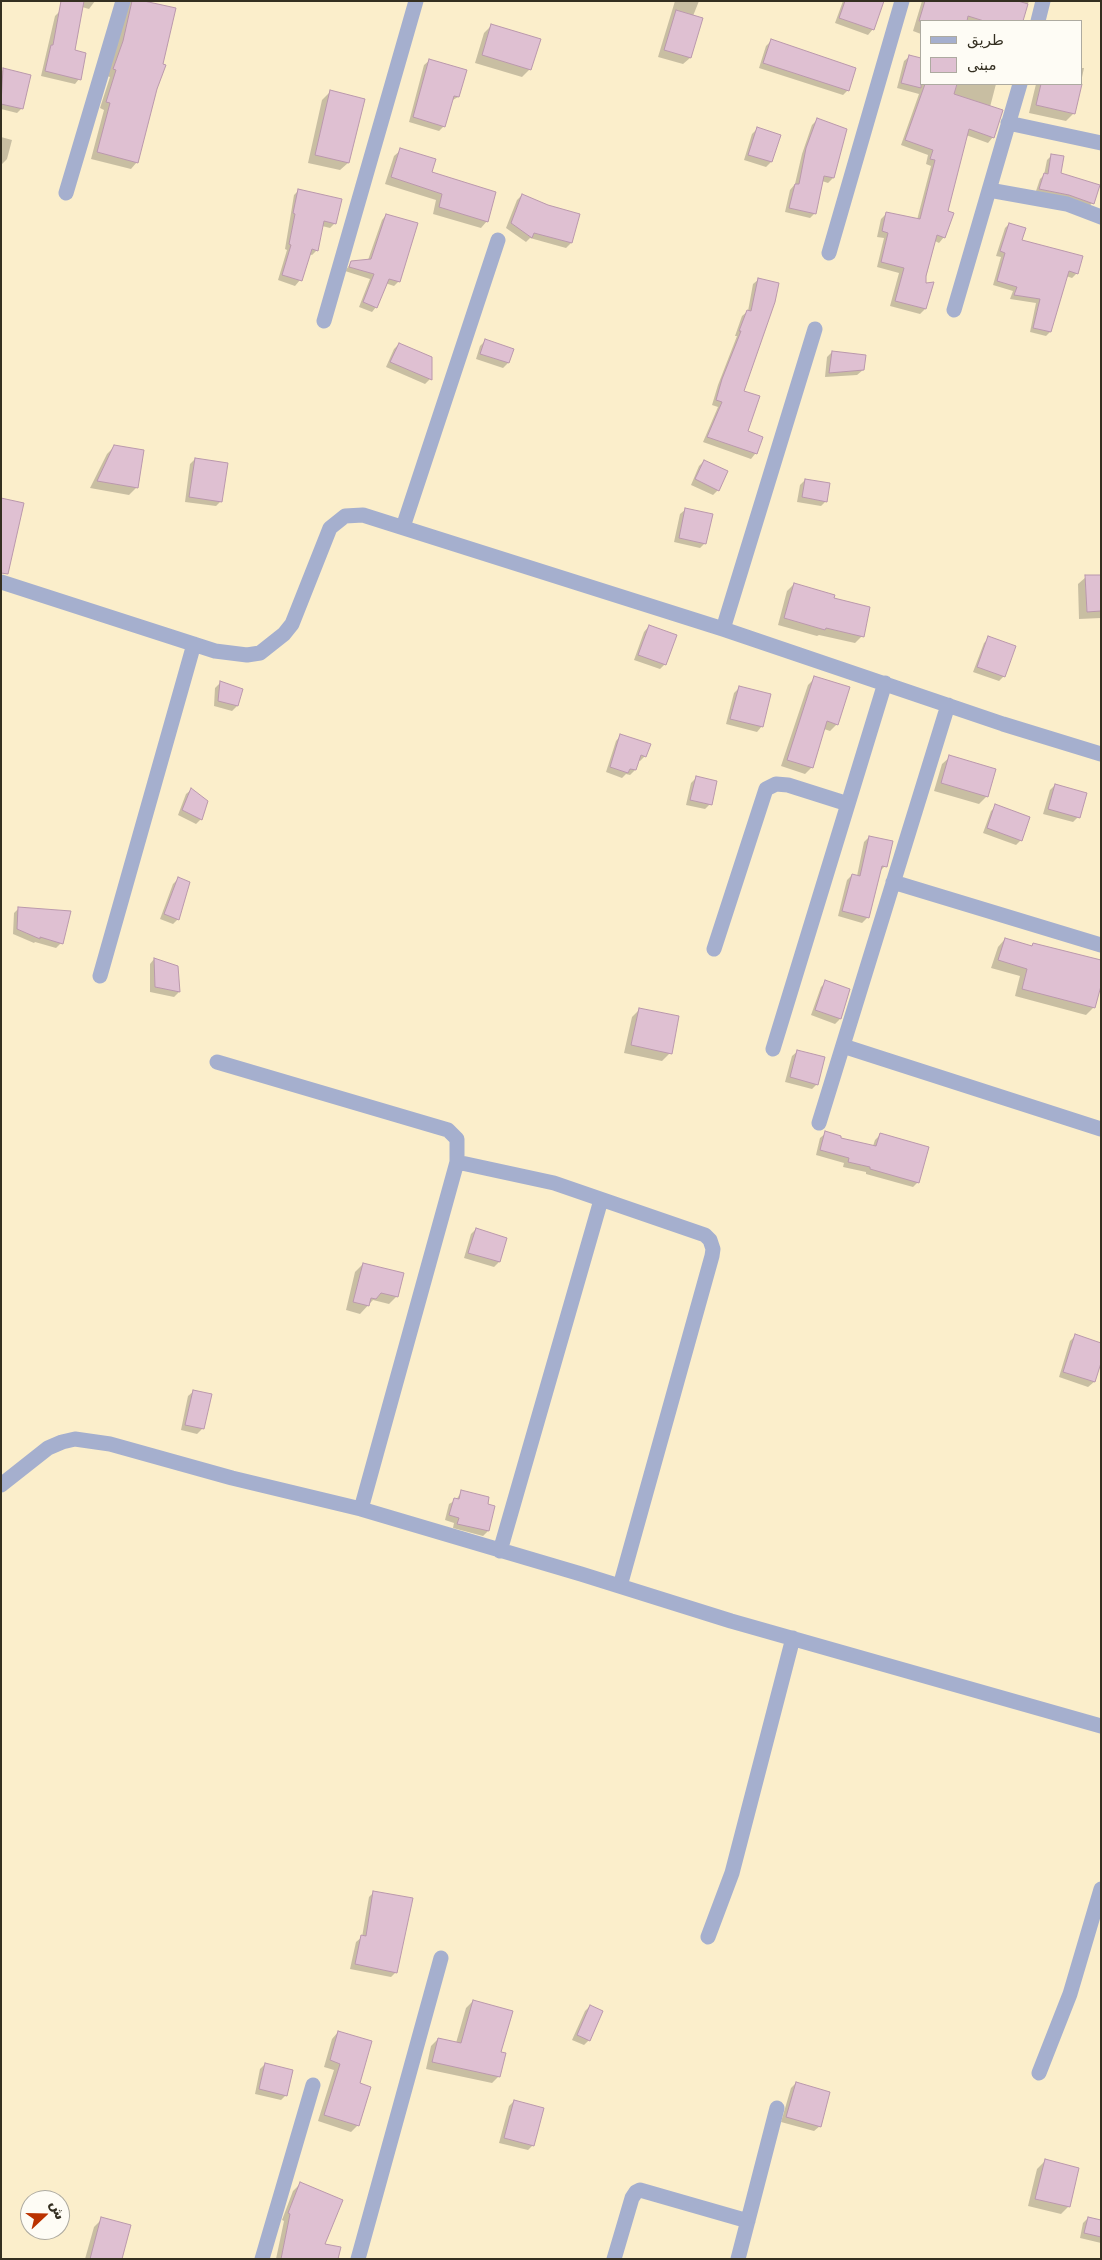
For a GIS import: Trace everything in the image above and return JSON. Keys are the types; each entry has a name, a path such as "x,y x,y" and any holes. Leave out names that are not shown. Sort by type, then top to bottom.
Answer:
{"street":[{"path":"66,193 123,1"},
{"path":"324,321 416,1"},
{"path":"829,253 902,1"},
{"path":"1038,20 1044,1"},
{"path":"954,310 1020,85"},
{"path":"1008,123 1101,143"},
{"path":"989,190 1068,204 1101,217"},
{"path":"403,527 498,240"},
{"path":"724,629 815,329"},
{"path":"1,582 194,644 231,654 247,655 260,653 284,634 292,624 327,536 336,522 345,516 363,515 724,629 1003,724 1101,754"},
{"path":"100,976 194,644"},
{"path":"773,1049 885,683"},
{"path":"819,1123 948,704"},
{"path":"714,949 766,789 776,784 788,784 848,804"},
{"path":"893,882 1101,945"},
{"path":"843,1046 1101,1129"},
{"path":"217,1062 448,1130 457,1139 457,1162 361,1509"},
{"path":"457,1162 532,1177 705,1235 710,1240 713,1249 620,1586"},
{"path":"500,1551 601,1200"},
{"path":"1,1485 48,1448 62,1442 75,1439 110,1444 232,1478 361,1509 793,1638 1101,1726"},
{"path":"708,1937 732,1874 793,1638"},
{"path":"1039,2073 1070,1994 1101,1889"},
{"path":"358,2259 441,1958"},
{"path":"262,2259 313,2085"},
{"path":"738,2259 778,2108"},
{"path":"614,2259 633,2194 640,2190 748,2221"}],"building":[{"path":"61,1 84,1 75,50 86,53 81,80 45,71 51,45 53,45"},
{"path":"132,1 144,1 176,8 163,64 166,65 157,89 138,163 97,152 110,103 106,102 116,70 113,69 123,41"},
{"path":"845,1 884,1 874,30 839,18"},
{"path":"925,1 1018,1 1028,4 1023,20 981,20 968,16 967,20 919,21"},
{"path":"676,10 703,18 691,58 664,50"},
{"path":"491,24 541,39 531,70 482,55"},
{"path":"771,39 856,68 849,91 763,63"},
{"path":"909,55 920,58 921,88 901,83"},
{"path":"429,59 467,70 459,97 454,96 445,127 413,117"},
{"path":"3,68 31,75 23,109 1,104"},
{"path":"925,85 957,85 954,94 1003,110 994,138 969,129 948,211 954,213 945,238 937,235 926,276 926,283 934,282 926,309 895,301 904,268 881,262 888,233 882,231 886,212 920,219 935,160 930,159 933,150 905,140"},
{"path":"1041,85 1082,85 1075,114 1036,105"},
{"path":"330,90 365,99 349,163 315,155"},
{"path":"817,118 847,129 834,178 824,176 816,214 789,208 795,184 799,184 806,148"},
{"path":"757,127 781,135 772,162 748,155"},
{"path":"400,148 436,159 432,172 496,192 488,222 439,207 442,194 391,177"},
{"path":"1051,154 1064,156 1061,173 1100,185 1094,204 1069,195 1039,189 1044,173 1048,174"},
{"path":"298,189 342,199 336,224 324,221 318,251 312,249 302,281 282,275 291,245 289,244"},
{"path":"522,194 548,205 580,214 572,243 534,233 532,238 511,223"},
{"path":"386,214 418,223 400,282 389,279 377,308 363,302 374,274 349,267 351,261 371,259"},
{"path":"1009,223 1026,228 1022,240 1083,256 1078,274 1069,271 1051,332 1033,328 1040,299 1014,295 1017,287 997,281 1005,253 1000,251"},
{"path":"758,278 779,283 775,302 744,391 760,396 748,431 763,437 757,454 707,437 722,402 716,400 722,379 741,331 739,331 747,310 751,311"},
{"path":"485,339 514,349 509,363 480,354"},
{"path":"399,343 432,357 432,380 390,362"},
{"path":"832,351 866,355 864,370 829,373"},
{"path":"114,445 144,450 138,488 97,481"},
{"path":"195,458 228,463 222,502 189,497"},
{"path":"704,460 728,471 719,491 695,479"},
{"path":"805,479 830,483 827,502 802,497"},
{"path":"1,498 24,503 8,574 1,573"},
{"path":"685,508 713,514 706,544 679,538"},
{"path":"1085,575 1101,575 1101,611 1087,612"},
{"path":"794,583 835,595 834,598 870,607 864,637 826,628 825,630 784,618"},
{"path":"649,625 677,635 666,665 638,655"},
{"path":"988,636 1016,646 1005,677 977,667"},
{"path":"814,676 850,687 838,725 827,721 813,768 787,760"},
{"path":"220,681 243,689 238,706 218,701"},
{"path":"739,686 771,694 763,727 730,719"},
{"path":"620,734 651,744 646,757 641,755 636,770 630,769 628,773 610,767"},
{"path":"949,755 996,769 988,797 941,783"},
{"path":"696,776 717,781 712,805 690,800"},
{"path":"1055,784 1087,793 1080,818 1048,809"},
{"path":"191,788 208,801 202,820 182,810"},
{"path":"995,804 1030,817 1022,841 987,828"},
{"path":"869,836 893,841 887,867 882,866 869,918 842,911 852,874 860,876"},
{"path":"178,877 190,882 179,920 164,914"},
{"path":"18,907 71,911 63,944 40,937 40,939 17,929"},
{"path":"1005,938 1032,946 1033,943 1101,960 1101,986 1095,1008 1022,989 1027,969 998,960"},
{"path":"154,958 178,966 180,992 155,987"},
{"path":"825,980 850,989 841,1019 815,1010"},
{"path":"639,1008 679,1016 672,1054 631,1045"},
{"path":"797,1050 825,1057 818,1085 790,1077"},
{"path":"825,1131 841,1136 841,1138 876,1146 880,1133 929,1147 919,1183 848,1162 849,1158 820,1150"},
{"path":"476,1228 507,1238 500,1262 468,1253"},
{"path":"363,1263 404,1273 398,1297 381,1293 376,1299 371,1298 369,1306 353,1302"},
{"path":"1075,1334 1101,1343 1101,1363 1095,1382 1063,1372"},
{"path":"193,1390 212,1394 204,1429 185,1425"},
{"path":"461,1490 489,1497 488,1504 495,1506 489,1531 457,1524 459,1518 449,1515 454,1498 459,1499"},
{"path":"373,1891 413,1898 397,1973 355,1964 361,1935 366,1936"},
{"path":"473,2000 513,2011 501,2052 506,2053 500,2077 432,2062 438,2038 461,2043"},
{"path":"590,2005 603,2011 590,2041 577,2035"},
{"path":"338,2031 372,2041 360,2083 371,2087 359,2126 324,2115 340,2064 330,2060"},
{"path":"265,2063 293,2070 287,2096 259,2089"},
{"path":"796,2082 830,2092 821,2127 786,2117"},
{"path":"514,2100 544,2108 534,2146 504,2138"},
{"path":"1045,2159 1079,2168 1070,2207 1035,2199"},
{"path":"300,2182 343,2200 325,2244 341,2247 338,2259 281,2259 290,2214 288,2213"},
{"path":"101,2217 131,2225 122,2259 90,2259"},
{"path":"1088,2217 1101,2220 1101,2237 1084,2233"}]}
